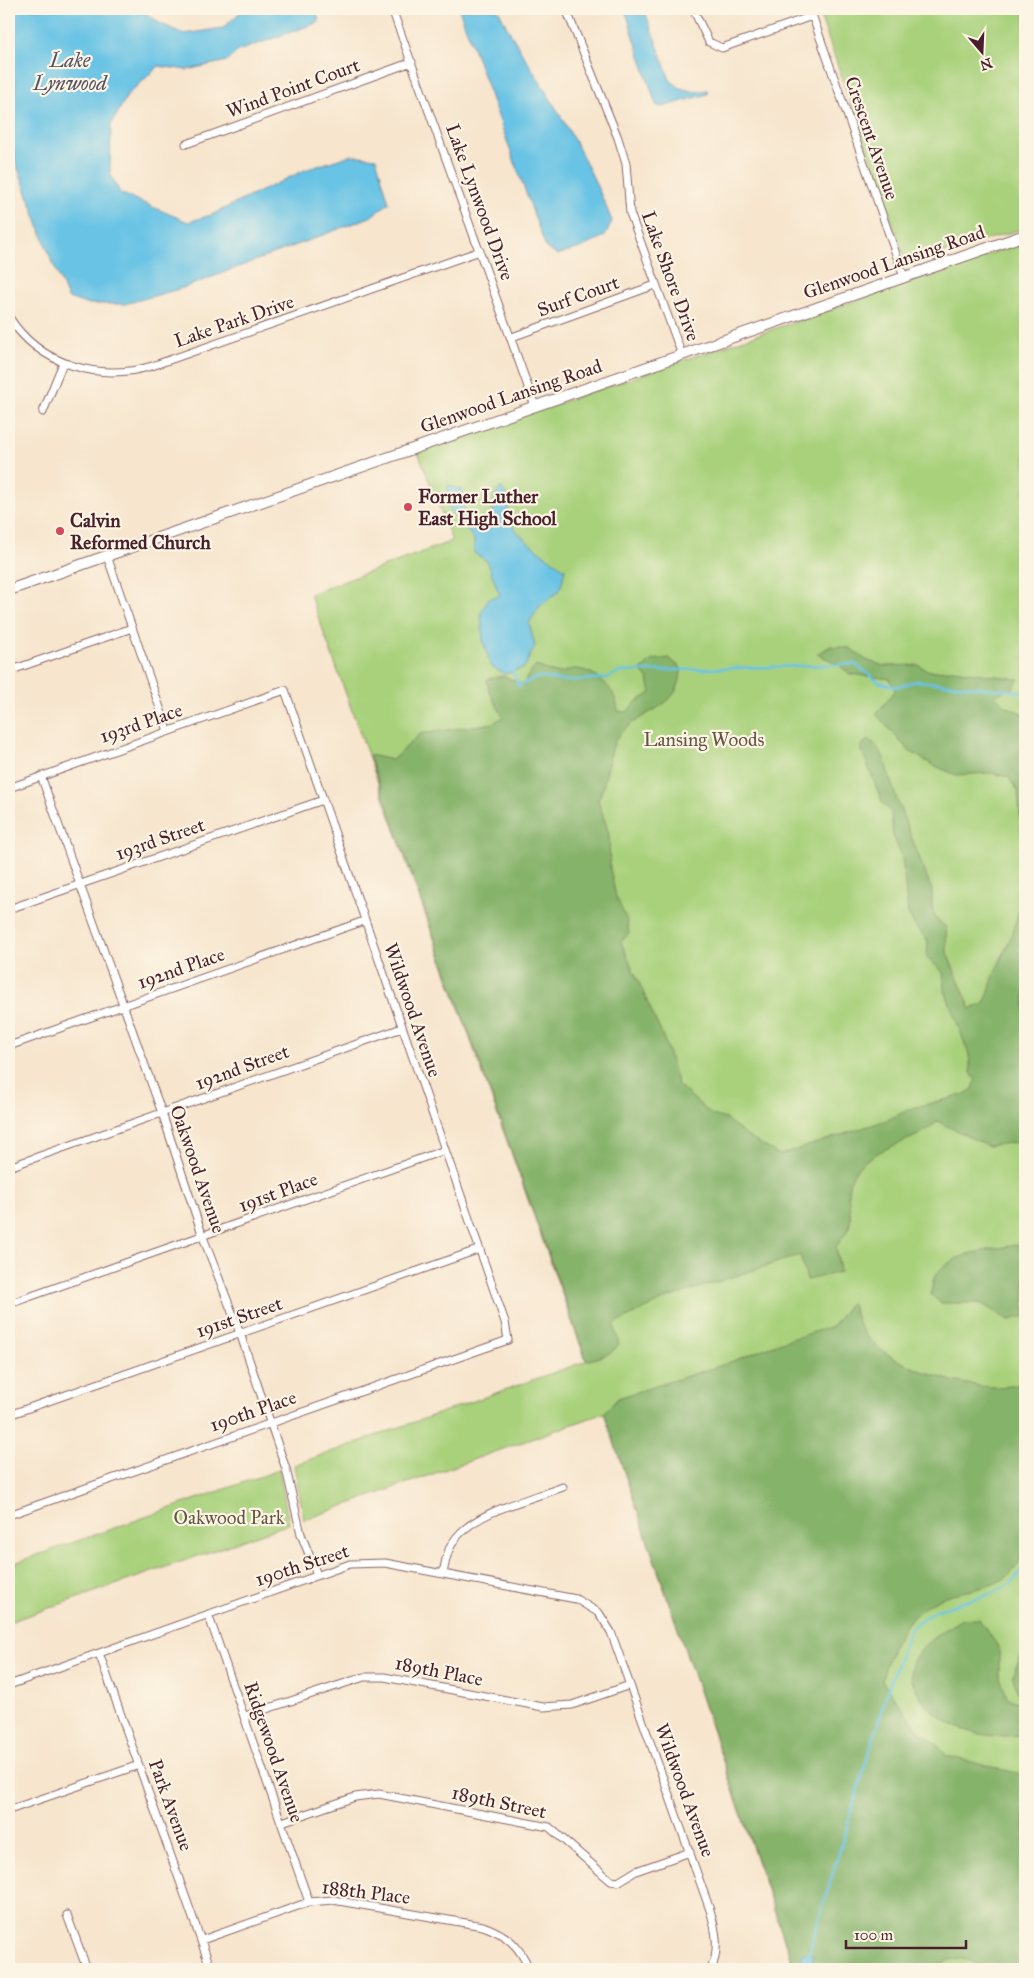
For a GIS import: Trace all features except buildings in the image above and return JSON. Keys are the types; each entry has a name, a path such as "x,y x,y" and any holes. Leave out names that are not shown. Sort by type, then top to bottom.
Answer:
{"main road":[{"name":"Glenwood Lansing Road","path":"9,590 1025,235"}],"street":[{"name":"Lake Lynwood Drive","path":"392,9 512,337 535,406"},
{"name":"Lake Shore Drive","path":"566,9 618,138 626,164 630,213 655,286 682,355"},
{"path":"693,9 709,42 722,48 811,12"},
{"name":"Crescent Avenue","path":"811,12 904,277"},
{"name":"Wind Point Court","path":"186,144 412,62"},
{"name":"Lake Park Drive","path":"9,316 37,347 63,363 98,372 127,372 142,369 480,252"},
{"name":"Surf Court","path":"512,337 655,286"},
{"path":"43,412 63,363"},
{"path":"106,556 168,731"},
{"path":"9,671 132,628"},
{"name":"193rd Place","path":"9,788 285,690"},
{"name":"Wildwood Avenue","path":"285,690 505,1322 508,1340"},
{"name":"Oakwood Avenue","path":"40,776 240,1333 286,1469 301,1534 317,1575"},
{"name":"193rd Street","path":"9,909 323,800"},
{"name":"192nd Place","path":"9,1046 364,921"},
{"name":"192nd Street","path":"9,1167 402,1028"},
{"name":"191st Place","path":"9,1304 204,1237 445,1150"},
{"name":"191st Street","path":"9,1415 480,1250"},
{"name":"190th Place","path":"9,1515 269,1422 508,1340"},
{"path":"443,1574 451,1545 468,1525 496,1512 562,1487"},
{"name":"190th Street","path":"9,1685 350,1564 372,1562 576,1599 594,1608 607,1623"},
{"name":"Ridgewood Avenue","path":"208,1614 309,1902"},
{"name":"Wildwood Avenue","path":"607,1623 690,1852 716,1932 716,1958 711,1969"},
{"name":"Park Avenue","path":"99,1653 211,1969"},
{"name":"189th Place","path":"245,1716 364,1677 384,1676 544,1707 572,1705 630,1685"},
{"path":"9,1810 139,1764"},
{"name":"189th Street","path":"282,1822 355,1797 379,1794 549,1827 611,1881 618,1882 636,1871 690,1852"},
{"name":"188th Place","path":"202,1940 309,1902 333,1900 482,1926 501,1932 514,1943 525,1958 529,1969"},
{"path":"67,1915 87,1969"}],"green space":[{"path":"818,9 1025,9 1025,228 907,264"},
{"name":"Lansing Woods","path":"1025,242 1025,1969 794,1969 604,1413 304,1520 294,1465 586,1361 310,594 452,541 418,452"},
{"path":"831,646 850,648 866,660 884,666 918,665 929,671 953,670 1019,679 1013,688 995,695 1006,706 1025,715 1025,874 1018,791 1008,777 991,773 956,775 933,765 909,751 876,714 895,691 890,679 850,674 838,664 817,654"},
{"path":"669,658 681,668 680,682 668,700 629,726 615,740 598,800 609,834 610,868 616,897 626,918 629,933 621,942 666,1044 678,1085 712,1115 726,1119 748,1137 780,1155 887,1120 912,1108 963,1095 973,1089 976,1080 971,1073 969,1055 944,988 943,972 927,957 928,941 915,926 908,913 902,858 893,835 891,812 883,804 860,746 868,740 874,743 883,756 897,800 932,890 932,907 936,919 946,927 947,953 971,1009 983,1004 987,997 995,972 1012,935 1021,903 1025,874 1025,1141 988,1146 937,1121 920,1134 877,1153 858,1168 852,1176 848,1191 849,1227 836,1247 840,1272 807,1280 800,1255 668,1298 614,1324 619,1344 611,1353 587,1361 369,755 392,760 420,734 493,723 503,717 489,691 487,679 504,676 524,685 527,677 536,666 558,673 578,669 600,678 614,696 618,711 627,712 636,702 651,693 648,679 640,671 652,660"},
{"path":"1025,1243 1025,1316 1009,1320 980,1303 941,1303 931,1295 935,1276 952,1261 976,1252"},
{"path":"851,1302 859,1325 867,1337 892,1357 909,1366 945,1379 963,1383 996,1387 1023,1384 1025,1387 1025,1545 1018,1564 1011,1573 996,1583 952,1594 924,1607 904,1627 897,1639 890,1653 882,1681 920,1732 932,1740 947,1756 1025,1775 1025,1969 993,1969 958,1959 943,1963 934,1969 810,1969 814,1955 803,1953 799,1969 793,1964 604,1413 618,1398 725,1364 779,1343 833,1326"},
{"name":"Oakwood Park","path":"279,1470 289,1524 9,1622 9,1565"},
{"path":"962,1619 979,1619 999,1648 999,1674 1007,1698 1021,1703 1012,1675 1025,1649 1025,1734 994,1736 965,1730 938,1716 927,1706 916,1690 911,1672 915,1658 933,1638"}],"water":[{"name":"Lake Lynwood","path":"9,9 140,9 161,24 184,34 223,28 244,9 316,9 319,22 238,51 227,61 187,70 159,66 128,94 111,125 110,173 120,193 188,222 211,215 305,170 351,155 376,158 389,203 370,217 186,287 125,304 86,304 68,298 49,254 9,143"},
{"path":"459,9 498,9 579,150 605,203 612,221 606,235 583,247 557,255 546,248"},
{"path":"625,9 644,9 670,80 680,88 695,92 707,90 708,94 662,107 656,105"},
{"path":"448,485 462,490 464,513 476,528 493,520 494,497 501,487 508,501 510,519 518,533 533,547 565,569 560,590 540,606 529,623 535,646 524,668 505,674 491,666 483,640 481,613 489,598 500,596 487,561 474,553 474,539 446,505"},
{"path":"803,1953 814,1955 810,1969 798,1969"}],"waterway":[{"path":"513,671 518,686 538,677 564,681 607,678 619,672 855,664 879,682 895,687 917,681 1025,692"},
{"path":"808,1956 889,1686 910,1629 934,1611 991,1594 1013,1583 1025,1564"}],"place":[{"name":"Former Luther East High School","path":"408,507"},
{"name":"Calvin Reformed Church","path":"60,531"}]}
